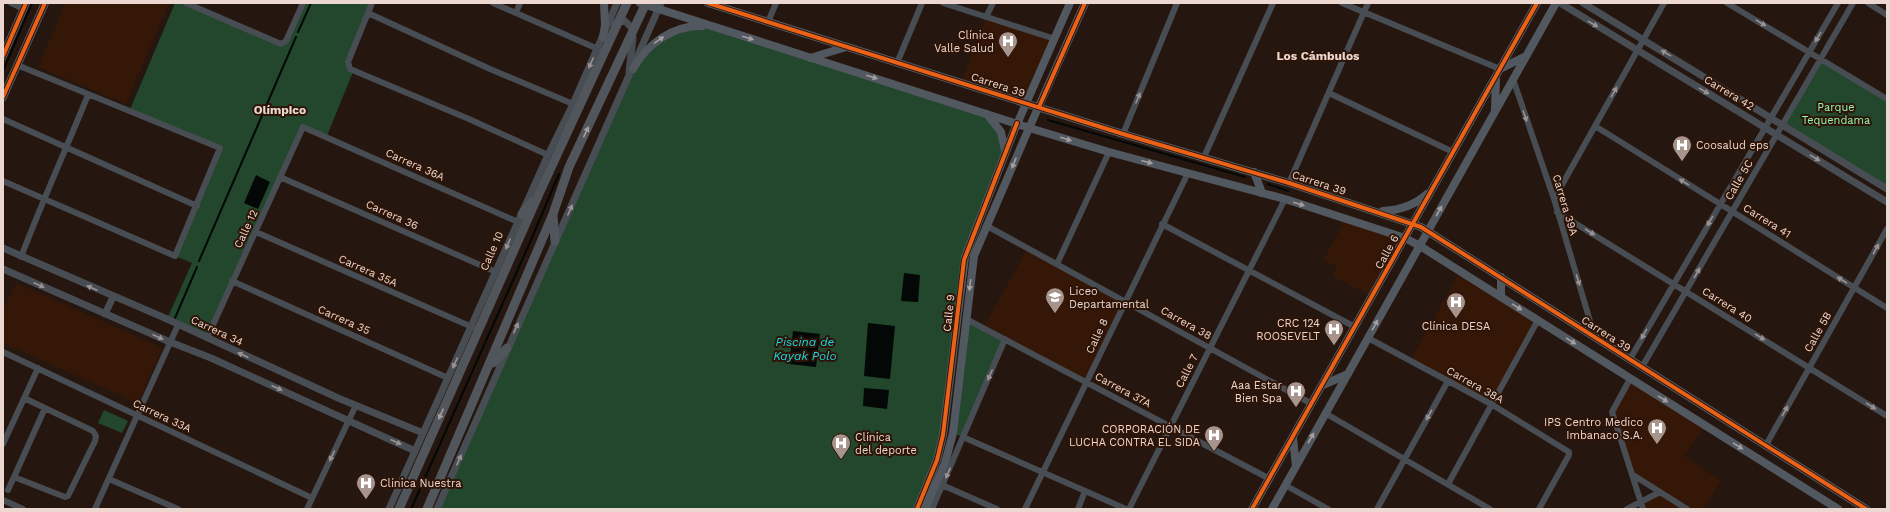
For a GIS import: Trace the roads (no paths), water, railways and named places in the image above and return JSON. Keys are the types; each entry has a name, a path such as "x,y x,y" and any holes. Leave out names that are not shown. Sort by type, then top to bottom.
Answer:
{"main road":[{"path":"3,97 45,3"},
{"path":"603,37 605,25 604,3"},
{"name":"Calle 10","path":"399,509 543,185 551,158 627,3"},
{"path":"427,509 553,214 569,167 643,3 660,7 711,26 810,58 1109,152 1285,199 1404,238 1420,246 1838,509"},
{"name":"Carrera 39","path":"708,3 1026,104 1254,172 1413,223 1501,277 1866,509"},
{"name":"Calle 9","path":"917,509 937,460 948,400 964,260 1017,123 1070,3"},
{"name":"Calle 9","path":"925,509 949,448 973,262 1029,127 1085,3"},
{"name":"Calle 6","path":"1252,509 1537,3"},
{"path":"1272,509 1556,3"},
{"path":"3,56 25,6"},
{"path":"633,69 648,48 669,34 695,26 711,26"},
{"path":"810,58 846,47"},
{"path":"1495,112 1498,73 1526,56"},
{"path":"987,113 1001,132 1005,143 1005,155"},
{"path":"543,185 544,165"},
{"path":"1254,172 1262,193"},
{"path":"1370,208 1389,210 1408,206 1417,202 1433,188"},
{"path":"520,218 538,196"},
{"path":"553,214 555,241"},
{"path":"1501,277 1501,297"},
{"path":"489,366 507,348"},
{"path":"1323,385 1348,374"},
{"path":"948,400 957,393"},
{"path":"1293,438 1296,466"}],"street":[{"path":"11,3 25,6"},
{"path":"186,3 281,44 286,41 303,3"},
{"path":"372,3 350,57 348,66 353,72 469,119 551,158"},
{"path":"493,3 598,48"},
{"path":"516,14 520,3"},
{"name":"Calle 10","path":"389,509 544,165 551,158 573,104 618,3"},
{"path":"768,22 776,3"},
{"path":"897,63 922,3"},
{"path":"943,3 1055,39"},
{"path":"986,17 993,3"},
{"path":"1123,134 1177,3"},
{"path":"1204,157 1272,3"},
{"path":"1342,3 1498,73"},
{"path":"1289,183 1368,3"},
{"name":"Carrera 42","path":"1560,3 1887,202"},
{"name":"Carrera 42","path":"1583,3 1887,189"},
{"path":"1554,199 1664,3"},
{"path":"1727,3 1887,100"},
{"name":"Calle 5C","path":"1630,359 1838,3"},
{"name":"Calle 5C","path":"1642,367 1853,3"},
{"path":"1868,3 1887,15"},
{"path":"437,509 507,348 660,7"},
{"path":"368,13 490,69 573,104"},
{"path":"607,27 615,22 623,21 628,23 632,28 633,38 628,80"},
{"path":"3,181 175,256 220,148 17,65"},
{"name":"Carrera 39A","path":"1513,79 1554,199 1595,338"},
{"path":"1329,93 1453,152"},
{"path":"21,257 43,199 67,148 88,95"},
{"path":"3,119 197,206"},
{"name":"Carrera 41","path":"1595,126 1887,308"},
{"name":"Calle 12","path":"207,338 303,127"},
{"name":"Carrera 36A","path":"303,127 520,218"},
{"path":"1057,264 1109,152"},
{"name":"Calle 8","path":"1026,509 1162,224 1188,173"},
{"name":"Carrera 36","path":"280,177 496,272"},
{"name":"Calle 7","path":"1129,509 1285,199"},
{"name":"Carrera 40","path":"1557,212 1887,416"},
{"path":"1162,224 1355,327"},
{"name":"Carrera 38","path":"987,226 1312,404"},
{"name":"Calle 5B","path":"1766,445 1887,229"},
{"name":"Carrera 35A","path":"256,232 472,327"},
{"name":"Carrera 34","path":"3,248 356,405 423,433"},
{"path":"3,269 170,342 211,358 415,451"},
{"name":"Carrera 35","path":"232,281 448,378"},
{"path":"105,314 113,297"},
{"name":"Carrera 37A","path":"966,319 1270,479"},
{"path":"1448,484 1538,320"},
{"path":"95,509 178,325"},
{"name":"Carrera 38A","path":"1368,338 1491,404 1569,452 1539,509"},
{"path":"932,509 1005,339"},
{"name":"Carrera 33A","path":"3,352 312,498"},
{"path":"3,444 38,368"},
{"path":"1630,379 1612,412 1643,509"},
{"path":"1377,509 1448,381"},
{"path":"14,477 65,497 68,496 95,441 96,436 93,431 24,398"},
{"path":"308,509 356,405"},
{"path":"8,490 45,408"},
{"path":"1325,413 1490,509"},
{"path":"963,437 1126,509"},
{"path":"1633,475 1687,509"},
{"path":"109,479 178,509"},
{"path":"942,485 997,509"},
{"path":"1285,485 1328,509"},
{"path":"1078,509 1086,491"},
{"path":"1627,509 1660,492"},
{"path":"3,500 23,509"}],"water":[{"path":"256,175 270,182 258,209 244,203"},
{"path":"904,273 920,275 918,302 901,301"},
{"path":"868,323 895,326 890,379 864,376"},
{"name":"Piscina de Kayak Polo","path":"793,331 820,334 816,367 789,364"},
{"path":"864,388 889,390 887,409 863,406"}],"waterway":[{"path":"3,71 32,3"},
{"path":"298,32 311,3"},
{"path":"199,261 296,37"},
{"path":"1048,120 1245,177"},
{"path":"411,509 559,174"},
{"path":"1268,184 1288,191"},
{"path":"175,318 197,267"}],"place":[{"name":"Clínica Valle Salud","path":"1008,58"},
{"name":"Coosalud eps","path":"1682,162"},
{"name":"Liceo Departamental","path":"1055,314"},
{"name":"Clínica DESA","path":"1456,319"},
{"name":"CRC 124 ROOSEVELT","path":"1334,346"},
{"name":"Aaa Estar Bien Spa","path":"1296,408"},
{"name":"IPS Centro Medico Imbanaco S.A.","path":"1657,445"},
{"name":"CORPORACIÓN DE LUCHA CONTRA EL SIDA","path":"1214,452"},
{"name":"Clínica del deporte","path":"841,460"},
{"name":"Clínica Nuestra","path":"366,500"}],"district":[{"name":"Los Cámbulos","path":"1318,56"},
{"name":"Olímpico","path":"280,110"}],"park label":[{"name":"Parque Tequendama","path":"1836,113"}]}
